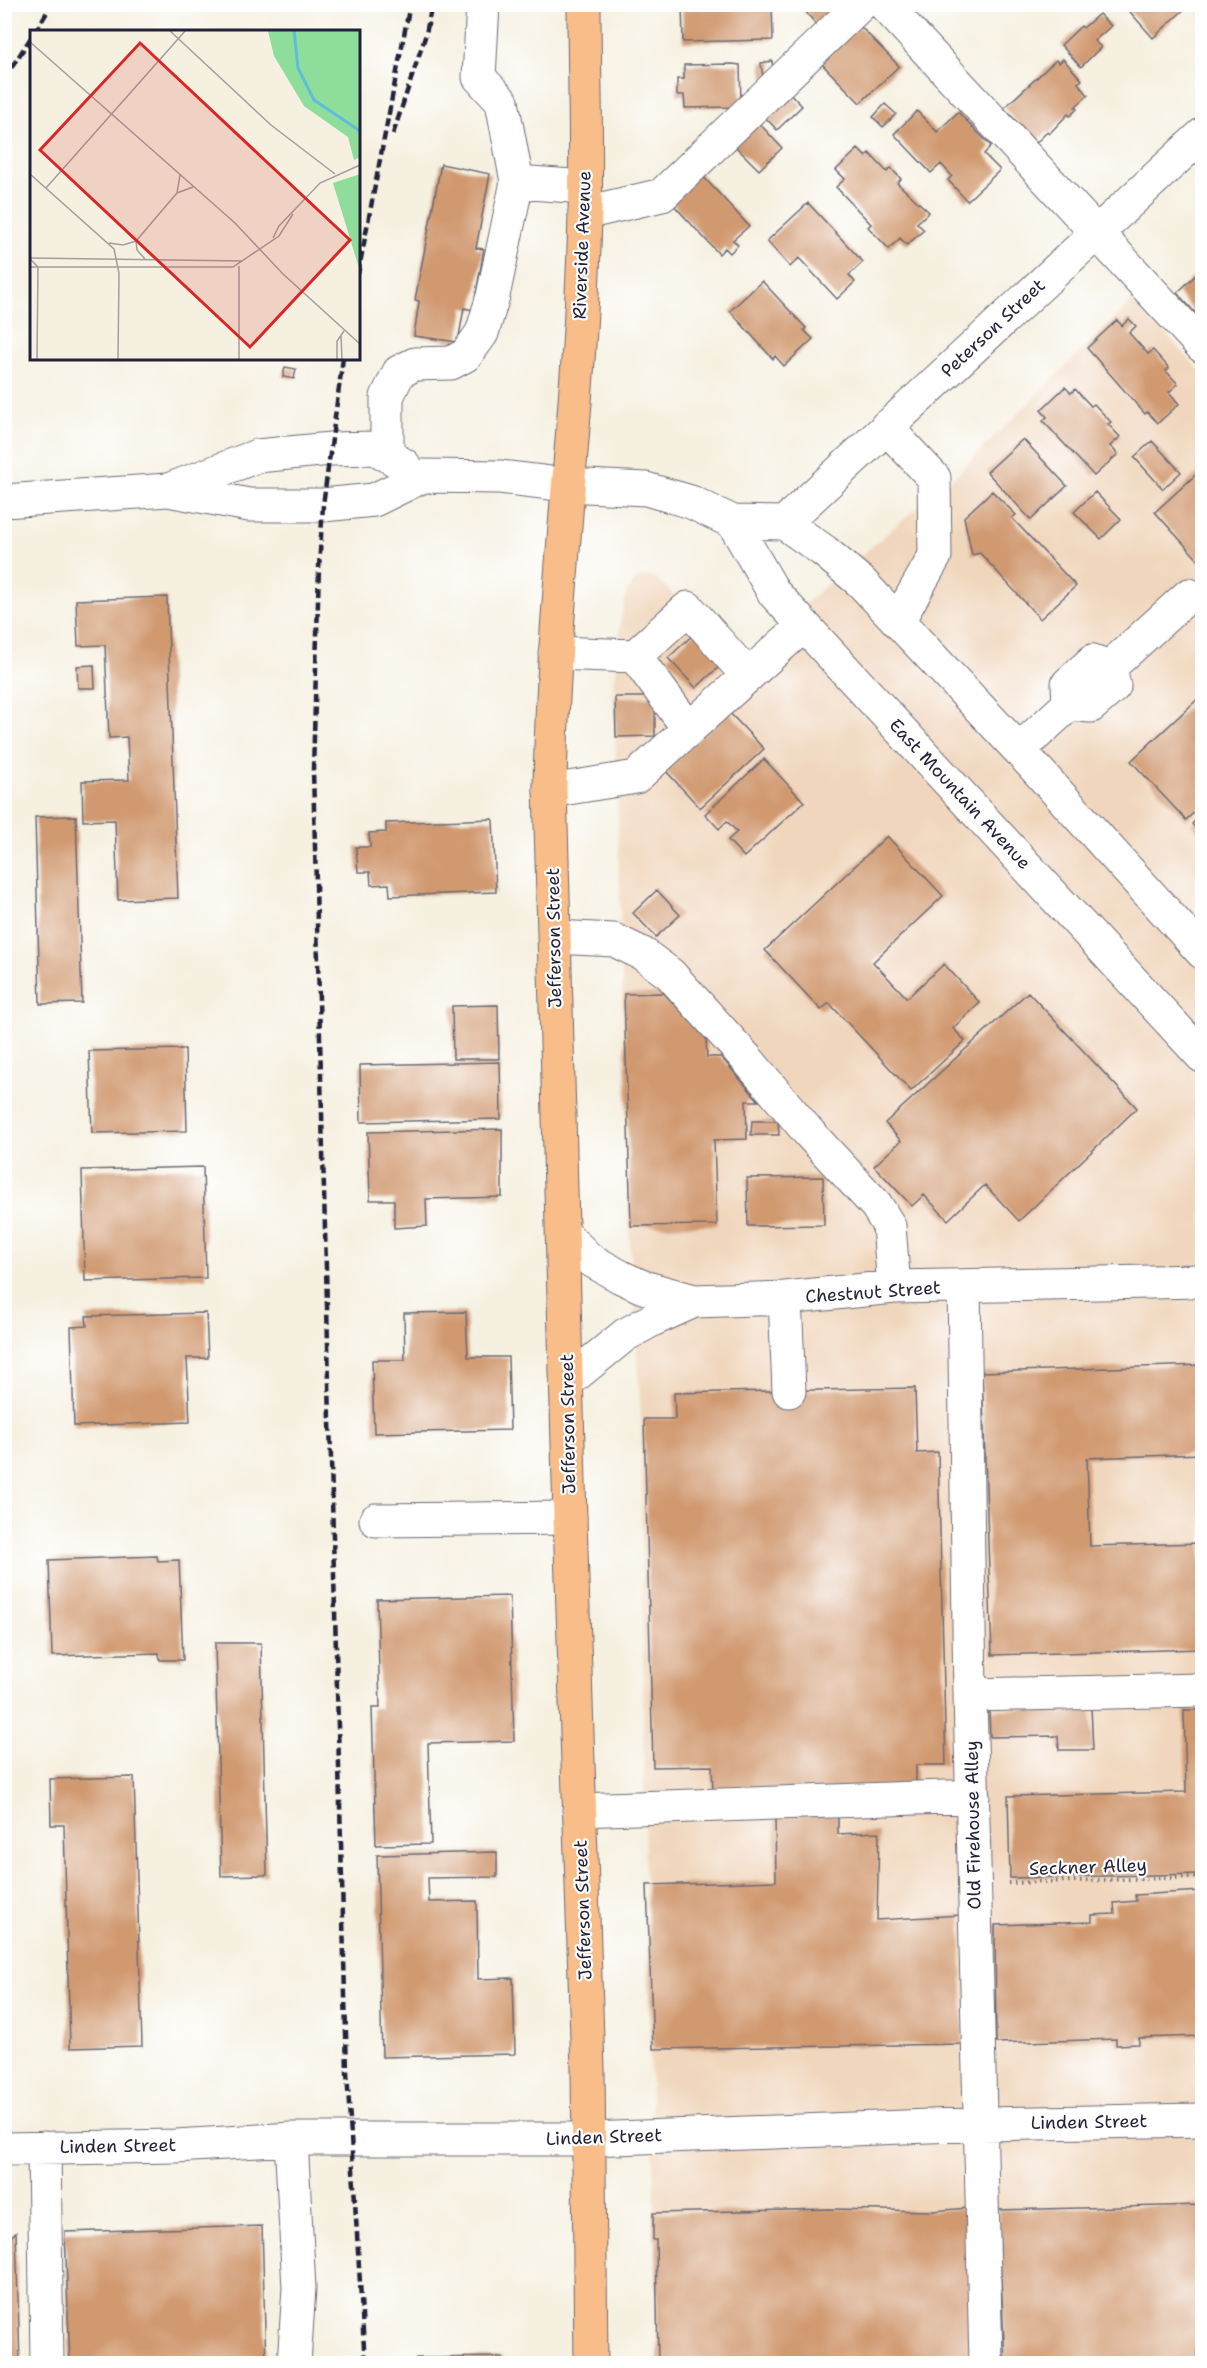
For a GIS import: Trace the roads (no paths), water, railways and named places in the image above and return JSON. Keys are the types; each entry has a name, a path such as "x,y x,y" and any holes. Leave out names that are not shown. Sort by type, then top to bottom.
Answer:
{"highway":[{"name":"Riverside Avenue","path":"567,485 574,411 585,200 584,4"},
{"name":"Jefferson Street","path":"567,485 551,698 550,791 590,2139 591,2364"}],"street":[{"path":"387,455 387,397 399,372 415,364 451,363 466,355 482,333 493,297 516,182 502,102 478,77 483,4"},
{"path":"516,182 585,200 662,195 861,4"},
{"path":"884,4 1203,346"},
{"name":"Peterson Street","path":"784,523 1203,135"},
{"path":"886,427 934,478 935,556 898,621"},
{"path":"168,490 257,456 331,449 375,448 423,476"},
{"path":"4,501 168,490 249,505 323,505 374,500 423,476 500,477 567,485 646,489 691,502 733,522 784,523 824,551 862,583 1019,750 1203,952"},
{"name":"East Mountain Avenue","path":"733,522 774,593 1203,1056"},
{"path":"1019,750 1070,705 1091,706 1114,686 1110,668 1189,595"},
{"path":"555,652 635,656 688,608 748,676"},
{"path":"550,791 636,777 804,625"},
{"path":"635,656 689,729"},
{"path":"555,937 614,940 643,954 670,974 746,1058 810,1134 876,1205 889,1226 894,1287"},
{"name":"Chestnut Street","path":"563,1233 589,1259 621,1277 643,1287 694,1302 785,1298 894,1287 1203,1281"},
{"name":"Old Firehouse Alley","path":"964,1287 970,1695 986,2364"},
{"path":"785,1298 789,1391"},
{"path":"567,1382 625,1335 652,1320 694,1302"},
{"path":"376,1520 570,1518"},
{"path":"970,1695 1203,1690"},
{"path":"579,1810 973,1796"},
{"name":"Linden Street","path":"4,2149 176,2146 291,2139 590,2139 981,2124 1203,2120"},
{"path":"291,2139 299,2288 294,2364"},
{"path":"44,2148 47,2364"}],"railway":[{"path":"36,30 52,4"},
{"path":"360,264 410,4"},
{"path":"393,134 426,34 432,4"},
{"path":"4,79 30,39"},
{"path":"343,360 323,505 313,770 347,2072 365,2364"}]}
